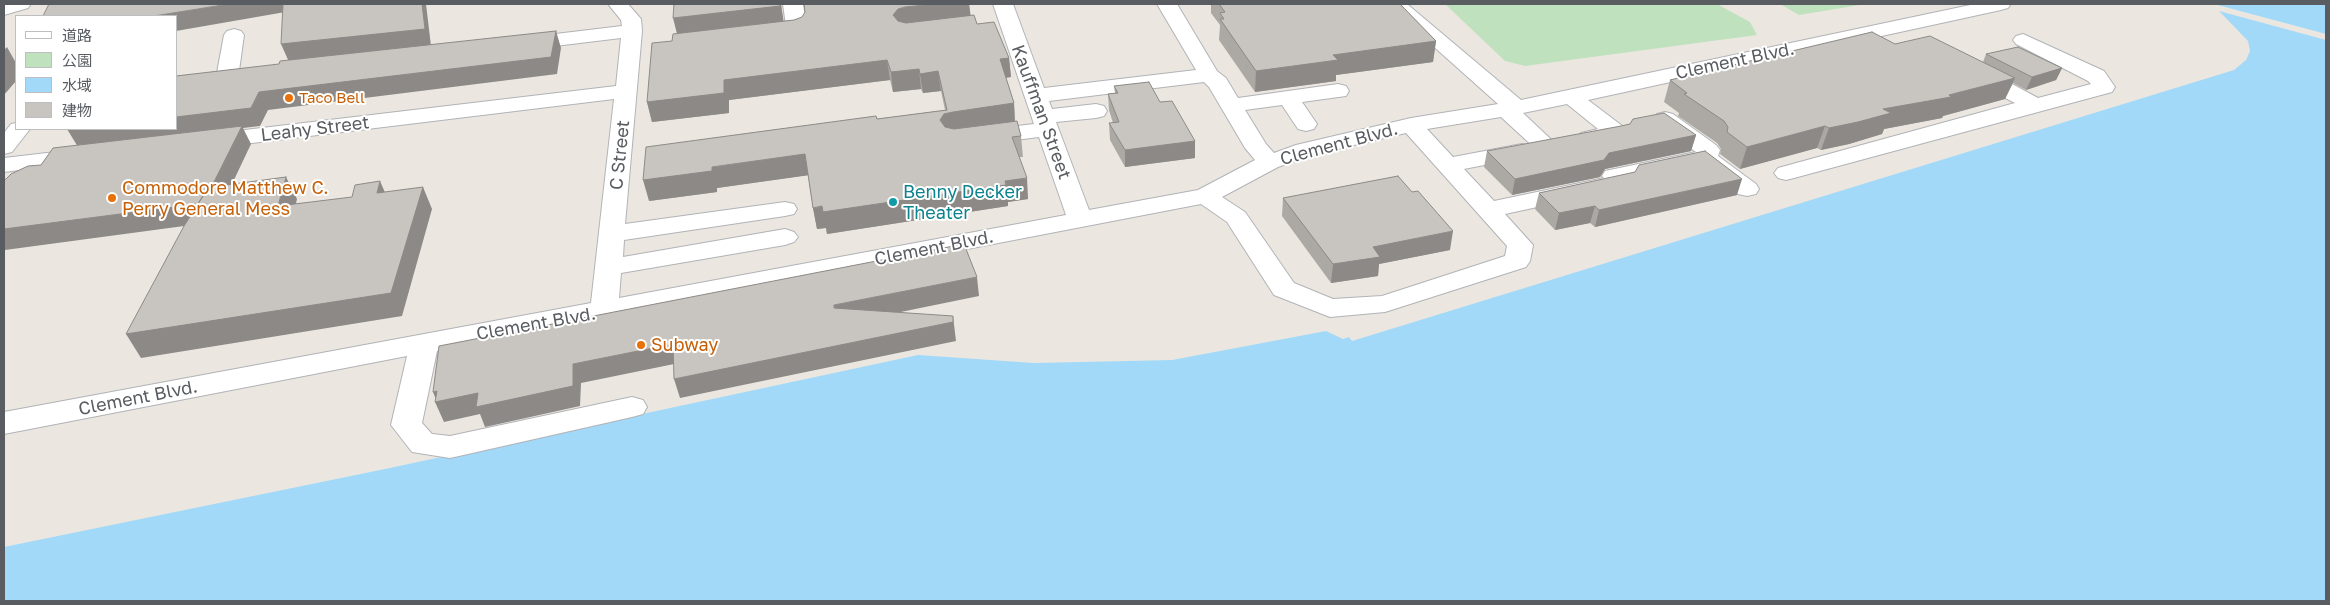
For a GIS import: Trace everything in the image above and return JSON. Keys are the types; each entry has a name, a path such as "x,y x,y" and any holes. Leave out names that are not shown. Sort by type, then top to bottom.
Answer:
{"street":[{"path":"4,9 21,4"},
{"path":"501,46 638,44 632,20 618,4"},
{"path":"748,37 797,31 793,4"},
{"path":"1167,4 1209,75 1218,83 1257,148 1270,162"},
{"path":"1396,4 1511,109 1546,146"},
{"name":"Clement Blvd.","path":"4,423 1205,196 1270,162 1304,150 1411,125 1571,97 2001,4"},
{"name":"Kauffman Street","path":"1001,17 1035,96 1080,220"},
{"path":"1889,28 1915,42"},
{"path":"234,35 218,78 251,75"},
{"path":"1786,173 2104,87 2096,76 2022,40"},
{"name":"C Street","path":"604,311 626,91 638,44"},
{"path":"1958,64 2066,117"},
{"path":"1035,96 1209,75"},
{"name":"Leahy Street","path":"195,143 349,135 564,108 626,91"},
{"path":"1231,104 1338,91"},
{"path":"1287,97 1306,124"},
{"path":"1448,165 1617,133 1571,97"},
{"path":"965,140 1096,111"},
{"path":"1612,129 1663,118 1708,150 1706,157"},
{"path":"1205,196 1236,217 1284,289 1330,308 1385,304 1517,261 1520,245 1411,125"},
{"path":"4,147 18,130"},
{"path":"4,165 105,153"},
{"path":"1488,210 1621,182 1614,176 1706,157 1747,188"},
{"path":"612,234 785,209"},
{"path":"608,267 785,237"},
{"path":"424,344 406,425 424,444 450,447 632,407"}],"green space":[{"path":"1445,4 1717,4 1750,22 1757,35 1525,66 1505,61"},
{"path":"1780,4 1866,4 1799,15"}],"water":[{"path":"2214,4 2326,4 2326,34"},
{"path":"2219,11 2326,40 2326,601 4,601 4,547 385,469 918,355 1034,363 1172,360 1326,331 1343,339 1349,337 1352,341 2234,70 2246,60 2250,51 2248,41"}],"building":[{"path":"49,4 229,4 160,15 44,15"},
{"path":"283,4 422,4 425,29 281,44"},
{"path":"674,4 780,4 780,6 673,18"},
{"path":"804,4 935,4 905,7 898,9 893,15 898,21 906,23 974,15 977,24 994,22 1009,58 1000,59 1014,103 944,114 940,120 945,127 954,129 1017,121 1021,136 1012,137 1027,178 1005,181 1006,185 823,212 822,206 813,208 805,154 712,167 712,171 643,180 646,147 876,116 877,119 947,110 938,71 920,74 919,69 891,72 887,60 724,80 724,93 647,102 652,43 672,41 673,34 794,20 802,17 805,12"},
{"path":"1219,4 1400,4 1436,41 1333,55 1338,60 1256,71 1220,19 1224,19 1220,13 1225,12"},
{"path":"556,31 551,57 259,92 251,108 178,117 178,76 279,64 280,61"},
{"path":"1872,32 1895,44 1930,36 2015,78 1949,95 1951,97 1883,109 1891,113 1858,122 1829,128 1825,126 1747,147 1727,132 1728,127 1724,121 1684,94 1687,93 1670,80"},
{"path":"2018,47 2062,68 2032,77 1986,54"},
{"path":"1149,82 1160,102 1172,101 1195,141 1125,150 1109,123 1119,122 1108,94 1118,93 1114,86"},
{"path":"1664,113 1696,135 1609,153 1604,160 1515,179 1487,151 1621,126 1630,124 1633,119"},
{"name":"Commodore Matthew C. Perry General Mess","path":"242,126 211,188 208,188 198,204 4,229 4,180 11,174 28,166 41,165 53,148"},
{"path":"1705,151 1742,179 1599,210 1595,206 1559,213 1539,193 1635,172 1639,165"},
{"path":"1398,176 1412,192 1418,191 1453,231 1373,247 1380,257 1333,264 1283,198"},
{"path":"286,177 278,206 352,197 355,185 380,181 377,193 423,187 391,293 126,334 184,226 208,188"},
{"path":"964,244 977,277 834,305 834,308 953,316 953,322 674,379 673,344 573,364 573,386 476,407 478,393 435,402 437,391 433,392 439,346"}],"place":[{"name":"Taco Bell","path":"289,98"},
{"name":"Commodore Matthew C. Perry General Mess","path":"112,198"},
{"name":"Benny Decker Theater","path":"893,202"},
{"name":"Subway","path":"641,345"}]}
